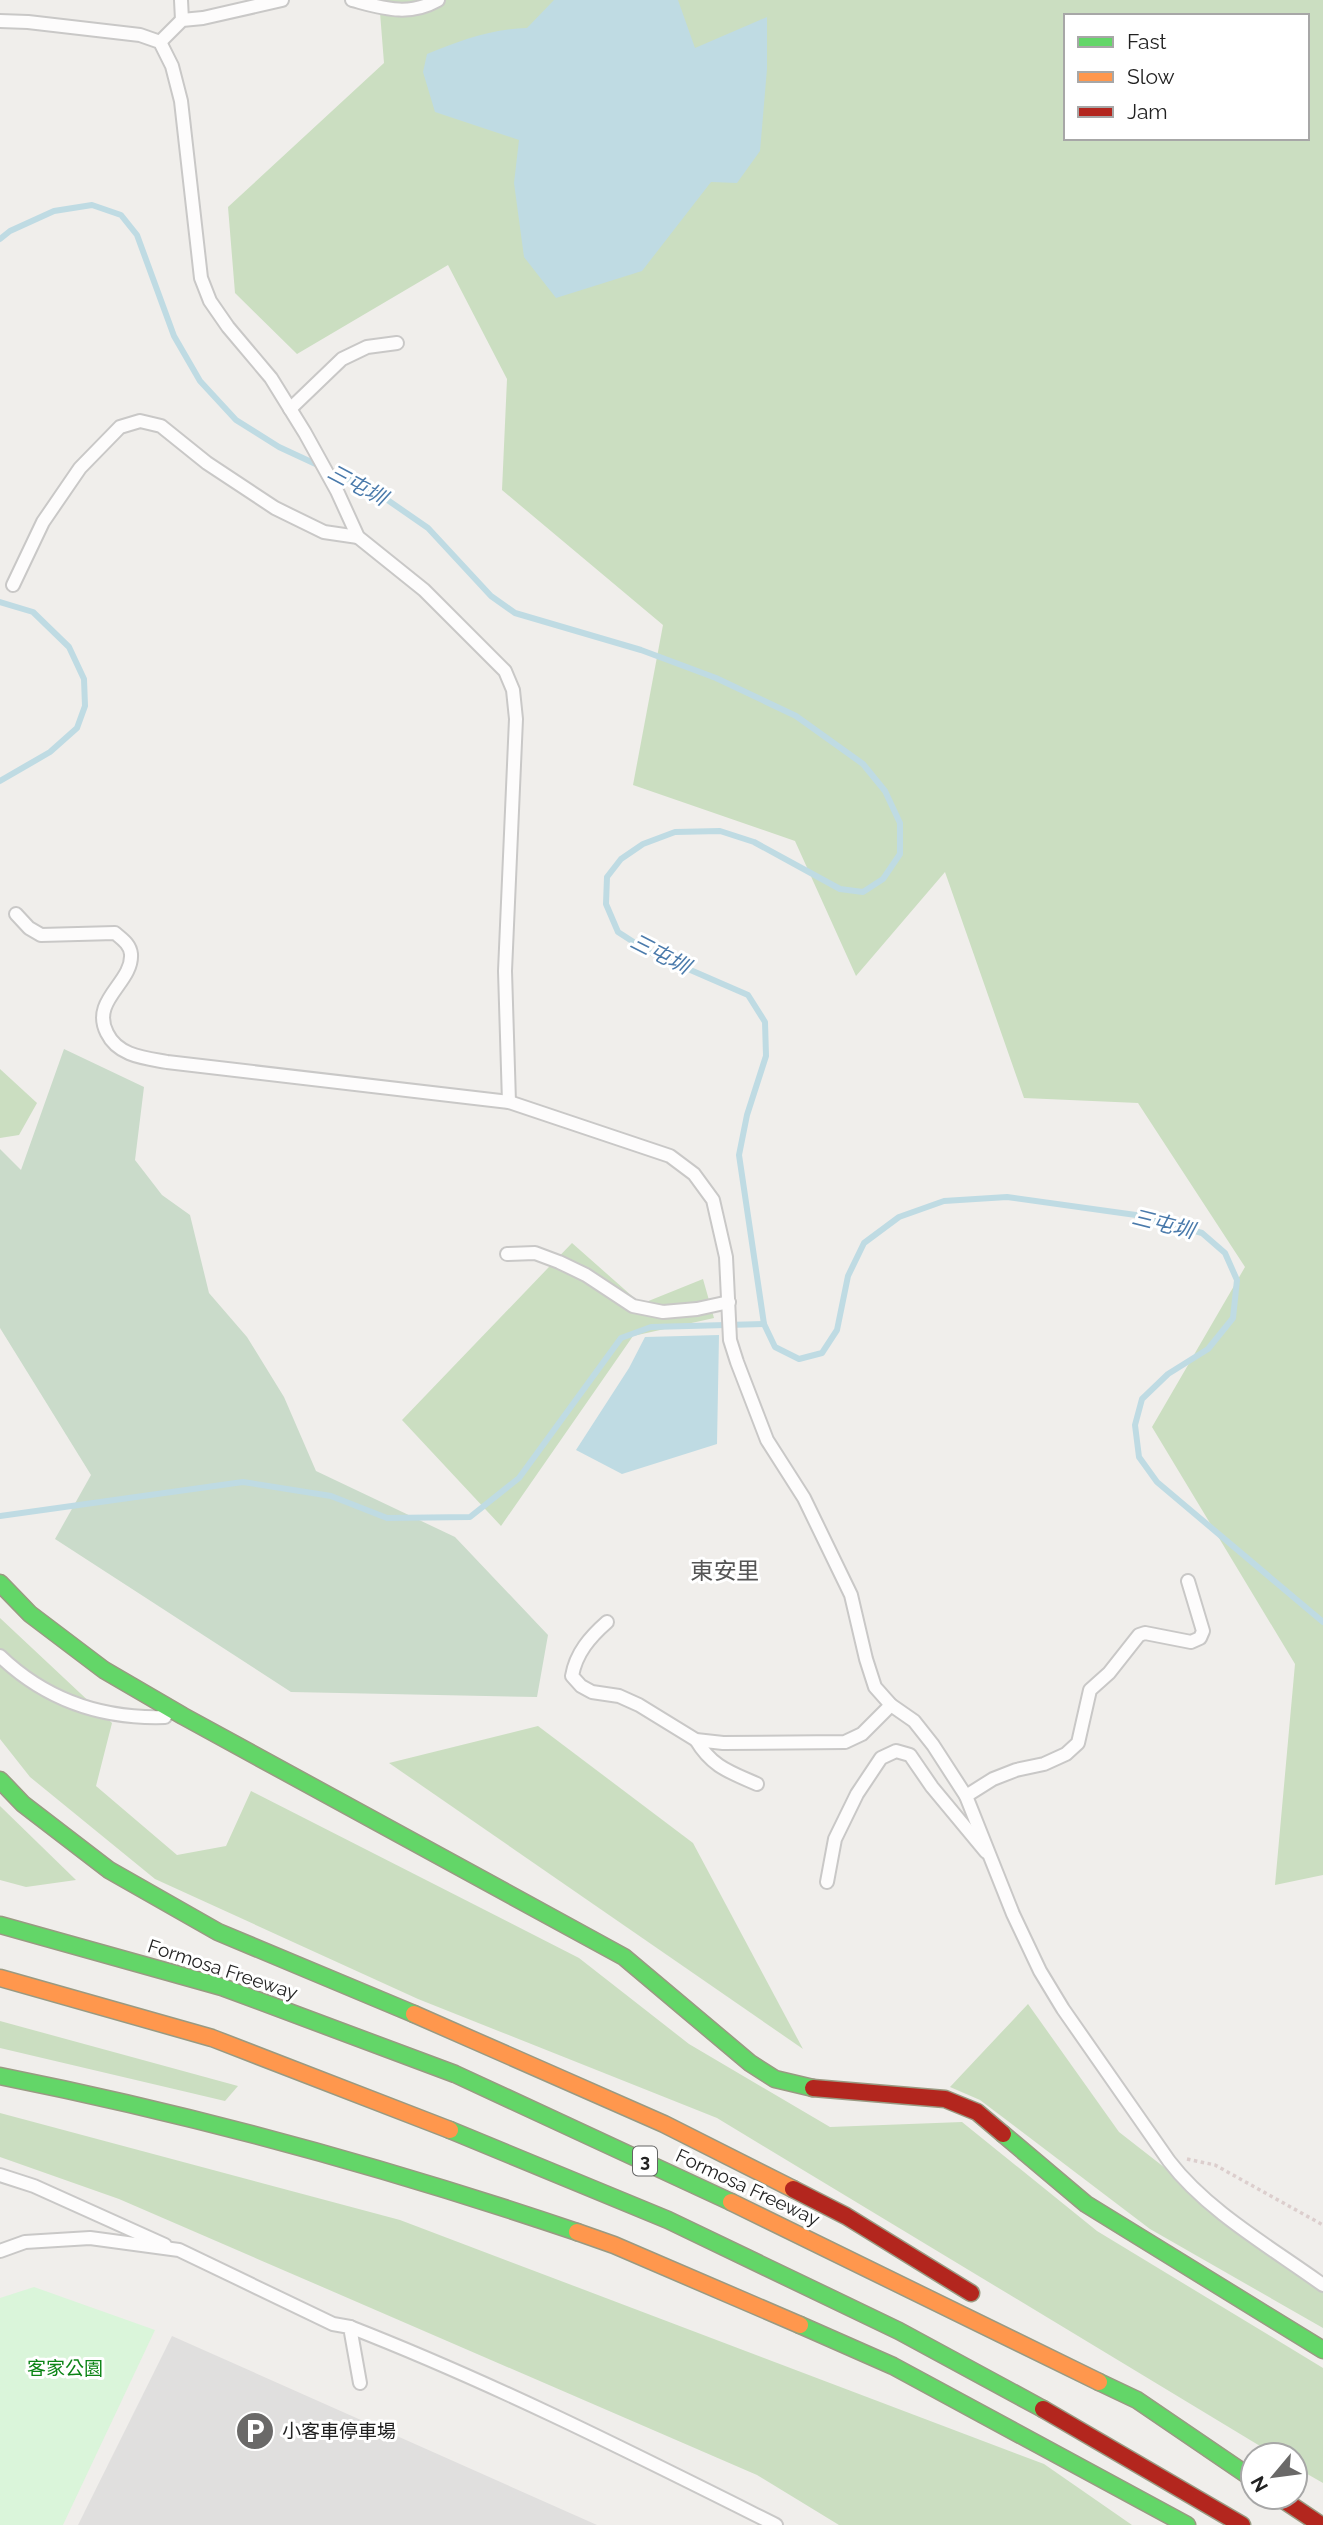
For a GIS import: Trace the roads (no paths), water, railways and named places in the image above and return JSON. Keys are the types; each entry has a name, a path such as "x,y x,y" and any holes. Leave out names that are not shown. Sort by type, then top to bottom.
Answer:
{"main road":[{"path":"0,1583 30,1614 103,1670 624,1958 750,2063 775,2079 814,2088 945,2099 977,2112 1086,2204 1323,2350"},
{"path":"0,1780 23,1804 109,1870 218,1932 407,2011 664,2124 846,2217 989,2305"},
{"name":"Formosa Freeway","path":"0,1925 222,1987 456,2074 749,2210 1138,2400 1239,2469"},
{"name":"3","path":"0,1978 212,2038 445,2128 668,2220 899,2331 1095,2438 1242,2525"},
{"path":"0,2076 101,2096 335,2155 459,2192 614,2245 893,2366 1187,2525"},
{"path":"1024,2327 1138,2400"},
{"path":"1300,2511 1321,2525"}],"lane":[{"path":"181,0 182,20"},
{"path":"160,42 182,20 203,19 282,0"},
{"path":"352,0 406,11 438,0"},
{"path":"0,21 140,35 160,42 172,66 181,101 201,278 209,301 271,378 337,491 358,537 424,590 505,671 513,691 516,719 505,971 509,1101"},
{"path":"290,409 342,359 367,347 397,343"},
{"path":"13,584 43,522 80,468 120,427 140,421 160,426 207,463 275,508 324,532 358,537"},
{"path":"16,914 29,928 41,935 115,933 127,943 131,955 123,978 106,1004 102,1023 111,1041 130,1055 167,1062 509,1101 670,1156 694,1174 713,1200 726,1257 730,1340 767,1440 804,1497 851,1595 875,1687 891,1706 914,1721 966,1796 1013,1914 1040,1971 1063,2010 1169,2161 1183,2179 1213,2206 1323,2285"},
{"path":"507,1254 535,1253 559,1262 586,1275 634,1306 663,1312 697,1309 729,1302"},
{"path":"966,1796 993,1779 1016,1770 1044,1764 1066,1754 1078,1744 1090,1690 1109,1673 1139,1635 1145,1633 1191,1642 1200,1638 1203,1631 1188,1581"},
{"path":"607,1622 591,1637 575,1662 572,1676 581,1686 592,1692 619,1696 696,1740 723,1743 845,1742 862,1734 891,1706"},
{"path":"0,1656 20,1676 78,1706 118,1716 183,1716"},
{"path":"696,1740 704,1754 719,1768 757,1784"},
{"path":"827,1882 835,1839 857,1794 881,1758 896,1751 910,1755 932,1787 993,1860"},
{"path":"0,2175 34,2186 178,2250 333,2324 350,2328 528,2403 776,2525"},
{"path":"0,2251 25,2242 90,2238 178,2250"},
{"path":"350,2328 360,2382"}],"water":[{"path":"554,0 678,0 695,48 767,17 767,69 760,151 737,183 711,182 642,271 556,298 524,257 514,183 519,140 435,112 423,72 427,54 476,36 527,28"},
{"path":"719,1335 717,1444 622,1474 576,1450 629,1368 645,1337"}],"waterway":[{"name":"三屯圳","path":"0,239 10,231 54,211 92,205 121,215 137,235 174,336 200,381 236,420 279,447 376,492 428,528 491,596 515,613 641,650 716,678 796,716 863,764 885,791 900,823 900,854 883,879 863,892 840,889 754,842 720,831 675,832 643,844 621,859 607,877 606,904 618,932 649,952 748,995 765,1022 766,1056 747,1115 739,1155 764,1324 775,1347 799,1359 822,1353 837,1330 848,1276 864,1243 899,1217 944,1201 1007,1197 1143,1216 1202,1233 1225,1253 1237,1280 1233,1318 1208,1349 1168,1374 1142,1399 1135,1425 1139,1457 1157,1482 1323,1622"},
{"name":"三屯圳","path":"0,602 33,612 69,647 84,679 85,706 77,728 50,752 0,781"},
{"path":"0,1516 243,1482 331,1496 387,1518 470,1517 519,1478 621,1338 651,1327 764,1324"}],"place":[{"name":"小客車停車場","path":"255,2431"}],"district":[{"name":"東安里","path":"725,1571"}],"park label":[{"name":"客家公園","path":"65,2368"}]}
